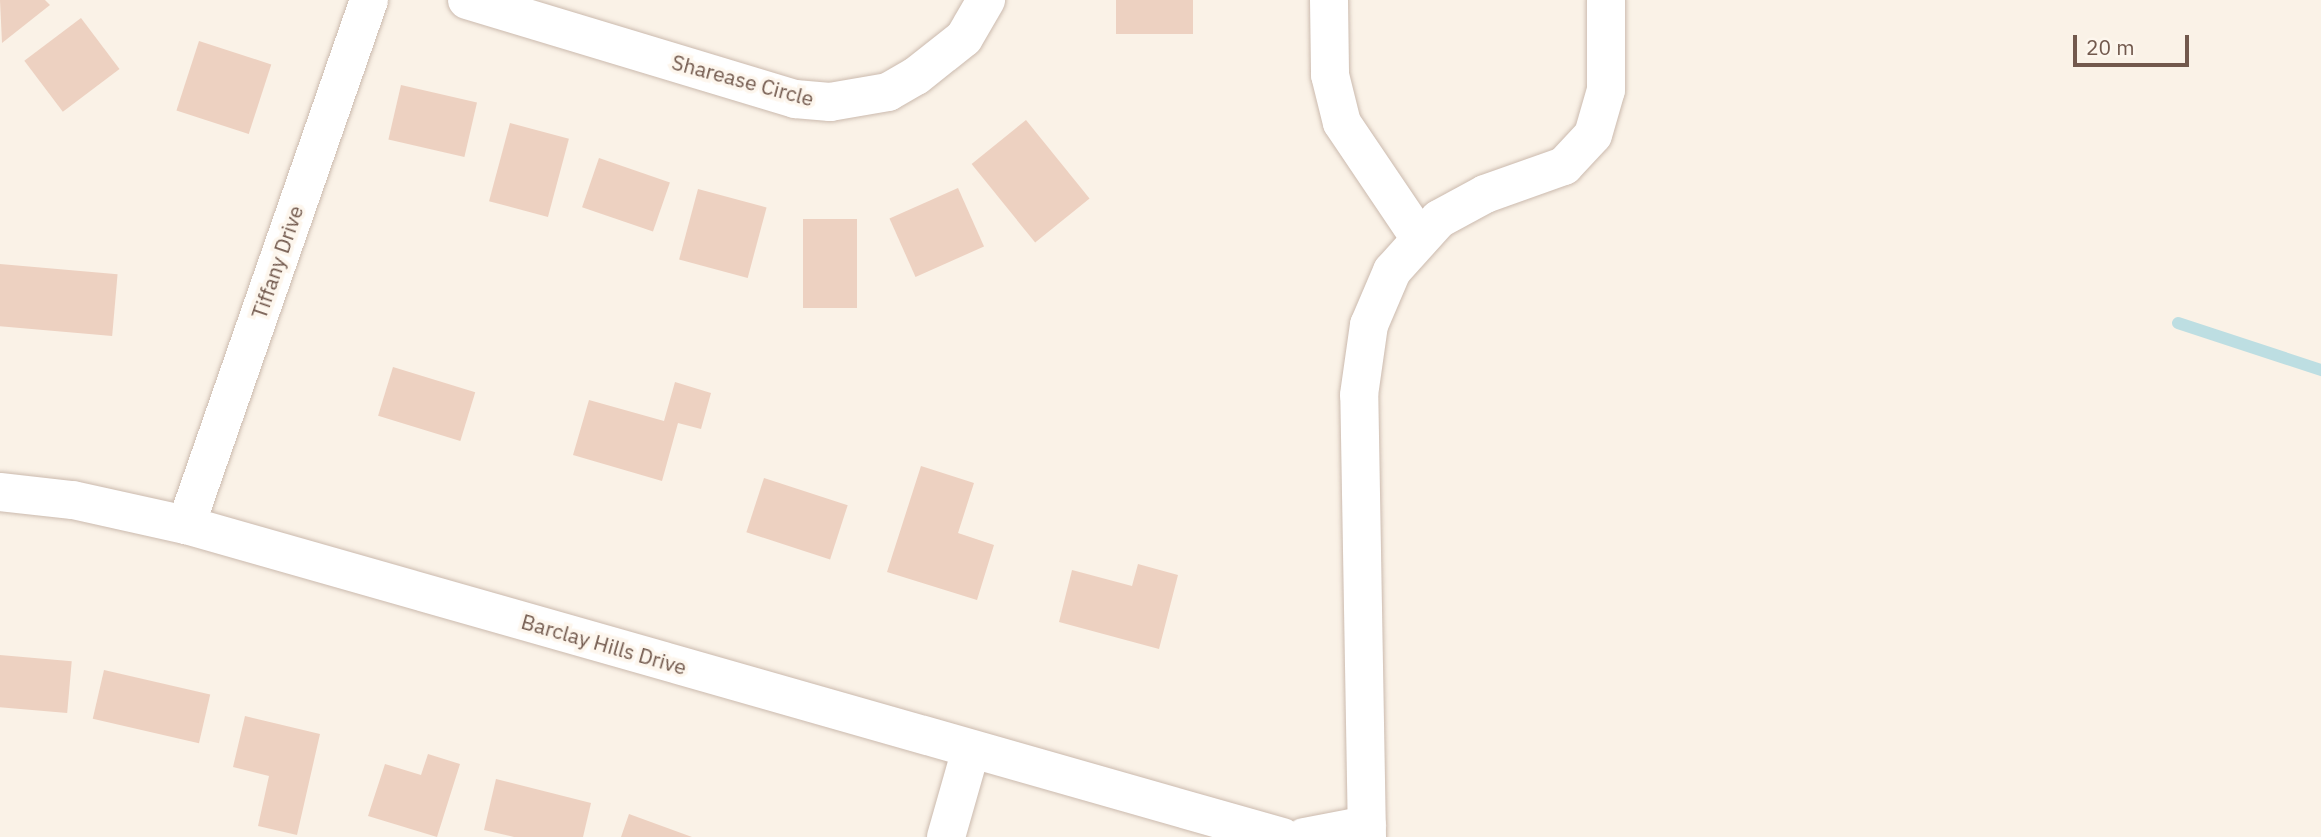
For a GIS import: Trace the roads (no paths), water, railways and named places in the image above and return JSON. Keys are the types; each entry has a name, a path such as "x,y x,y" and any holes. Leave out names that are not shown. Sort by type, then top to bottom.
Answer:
{"street":[{"name":"Tiffany Drive","path":"186,525 369,0"},
{"name":"Sharease Circle","path":"467,0 795,99 830,102 888,92 916,76 964,38 986,0"},
{"path":"1329,0 1329,75 1342,123 1419,237"},
{"path":"1304,837 1367,831 1362,358 1369,325 1392,271 1419,237 1459,206 1541,176 1580,153 1603,112 1606,0"},
{"name":"Barclay Hills Drive","path":"0,492 73,500 186,525 1203,818 1282,837"},
{"path":"946,837 971,749"}],"waterway":[{"path":"2178,323 2321,370"}]}
